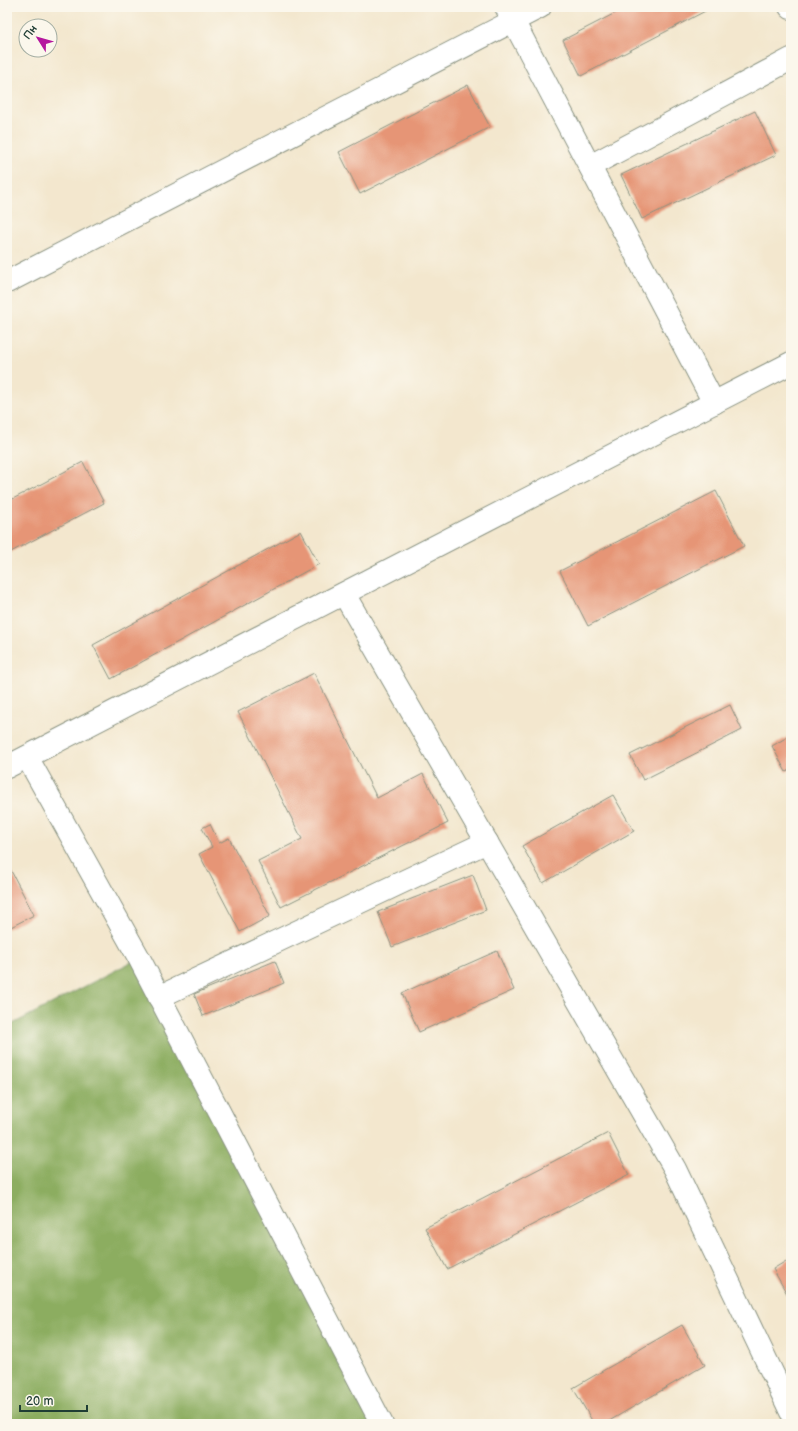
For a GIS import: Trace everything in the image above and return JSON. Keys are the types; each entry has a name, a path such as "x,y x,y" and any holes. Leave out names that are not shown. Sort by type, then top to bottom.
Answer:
{"lane":[{"path":"7,282 510,14 540,7"},
{"path":"510,14 714,403"},
{"path":"590,166 791,59"},
{"path":"7,767 791,363"},
{"path":"344,594 675,1169 791,1412"},
{"path":"27,757 159,996 382,1424"},
{"path":"159,996 487,842"}],"green space":[{"path":"139,958 382,1424 7,1424 7,1027"}],"building":[{"path":"627,7 711,8 581,76 563,40"},
{"path":"468,85 490,127 360,194 339,152"},
{"path":"755,111 776,155 642,219 621,175"},
{"path":"791,448 791,456 787,450"},
{"path":"83,462 104,503 7,554 7,502"},
{"path":"716,491 744,546 588,626 560,571"},
{"path":"301,531 319,564 111,679 93,645"},
{"path":"314,673 377,798 423,774 448,823 281,907 258,861 302,839 238,712"},
{"path":"730,705 742,730 643,780 630,755"},
{"path":"791,735 791,769 786,772 772,746"},
{"path":"613,795 634,831 543,883 522,846"},
{"path":"210,824 219,843 229,838 270,916 240,932 199,854 212,847 202,828"},
{"path":"7,863 34,915 7,929"},
{"path":"473,875 486,910 392,947 378,912"},
{"path":"497,951 514,990 419,1032 402,993"},
{"path":"275,961 284,983 203,1016 194,994"},
{"path":"608,1133 629,1175 447,1269 425,1228"},
{"path":"791,1258 791,1301 773,1269"},
{"path":"682,1325 705,1365 604,1424 594,1424 573,1388"}]}
